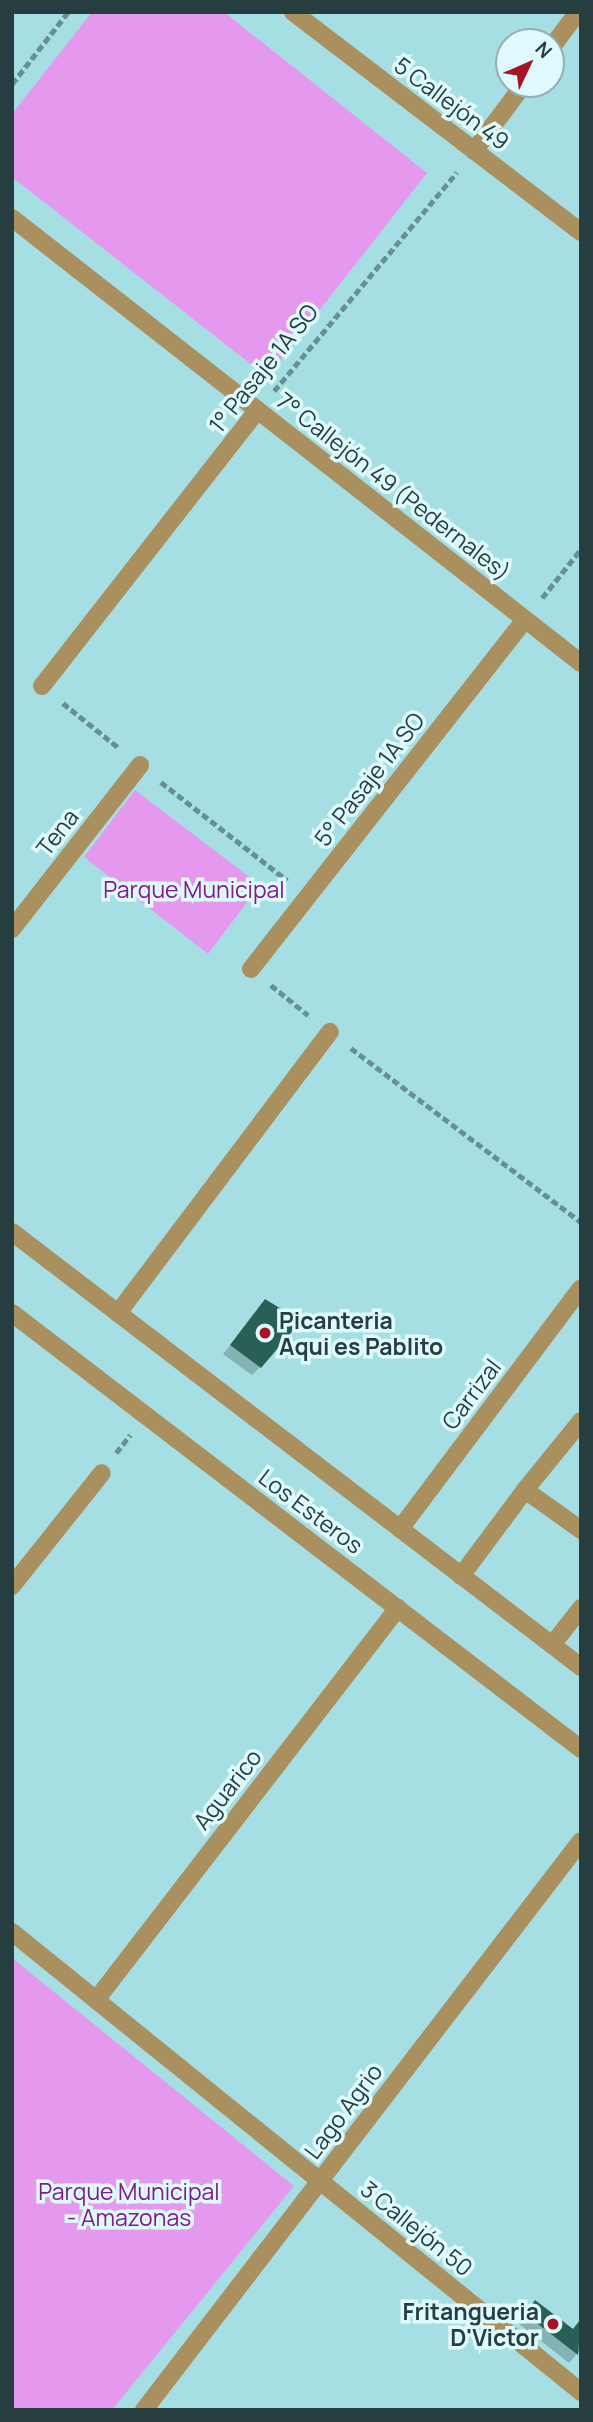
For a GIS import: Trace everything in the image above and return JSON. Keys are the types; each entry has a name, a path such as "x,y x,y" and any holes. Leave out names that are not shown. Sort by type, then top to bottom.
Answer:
{"street":[{"name":"5 Callejón 49","path":"293,12 581,232"},
{"path":"565,29 578,12"},
{"path":"474,151 514,98"},
{"name":"7° Callejón 49 (Pedernales)","path":"12,218 581,663"},
{"name":"1° Pasaje 1A SO","path":"42,686 258,410"},
{"name":"5° Pasaje 1A SO","path":"251,969 525,619"},
{"name":"Tena","path":"12,929 140,765"},
{"path":"118,1313 330,1032"},
{"name":"Los Esteros","path":"12,1232 581,1667"},
{"name":"Carrizal","path":"400,1529 581,1288"},
{"name":"Los Esteros","path":"12,1313 581,1749"},
{"path":"461,1576 524,1490 581,1421"},
{"path":"12,1586 102,1473"},
{"path":"524,1490 581,1531"},
{"name":"Aguarico","path":"96,2000 398,1608"},
{"path":"552,1645 581,1608"},
{"name":"Lago Agrio","path":"144,2410 581,1841"},
{"name":"3 Callejón 50","path":"12,1932 581,2392"}],"path":[{"path":"12,84 68,12"},
{"name":"1° Pasaje 1A SO","path":"258,410 474,151"},
{"path":"525,619 581,549"},
{"path":"251,969 581,1222"},
{"path":"102,1473 145,1415"}],"green space":[{"path":"92,12 224,12 427,173 267,377 12,177 12,114"},
{"name":"Parque Municipal","path":"135,790 260,885 208,954 84,857"},
{"name":"Parque Municipal - Amazonas","path":"12,1958 294,2186 112,2410 12,2410"}],"building":[{"name":"Picanteria Aqui es Pablito","path":"265,1299 301,1321 261,1368 230,1345"},
{"name":"Fritangueria D'Victor","path":"535,2300 573,2329 581,2319 578,2355 525,2314"}],"place":[{"name":"Picanteria Aqui es Pablito","path":"265,1333"},
{"name":"Fritangueria D'Victor","path":"553,2324"}]}
